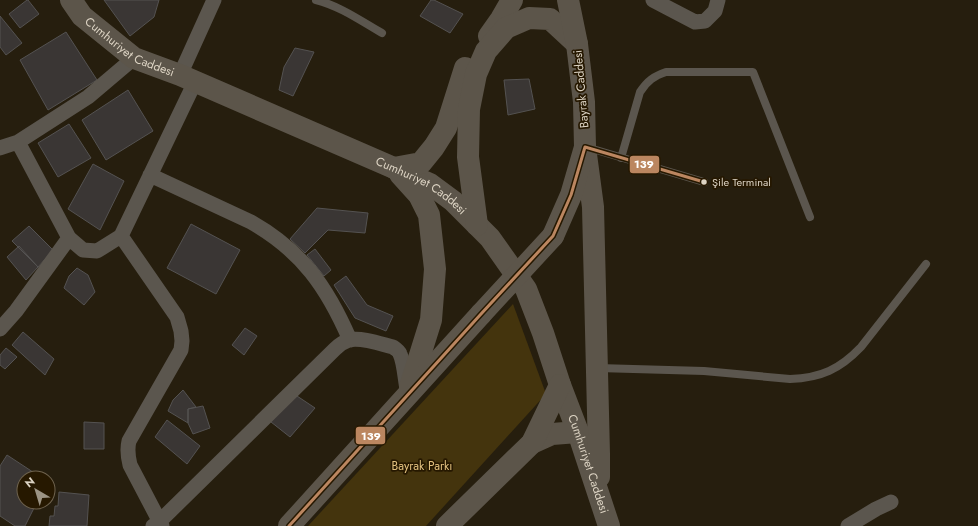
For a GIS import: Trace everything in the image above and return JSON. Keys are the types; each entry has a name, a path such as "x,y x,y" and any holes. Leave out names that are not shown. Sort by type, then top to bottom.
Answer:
{"main road":[{"name":"Cumhuriyet Caddesi","path":"71,0 82,16 134,58 187,79 394,168 430,184 454,200 490,238 526,289 578,432 609,526"},
{"path":"394,168 420,163 434,147 446,128 465,68 501,19 512,0"},
{"path":"501,19 528,0"},
{"name":"Bayrak Caddesi","path":"289,526 553,236 571,195 585,147 584,102 577,44 568,0"},
{"path":"477,225 468,157 469,110 476,74 486,51 506,28 529,18 550,19 577,44"},
{"path":"585,147 593,207 599,496"},
{"path":"394,168 419,195 429,216 435,269 431,320 408,394"},
{"path":"447,526 532,443 560,385"},
{"path":"532,443 552,434 578,432"}],"street":[{"path":"18,142 69,238 83,250 97,251 121,236 150,175 187,79 214,0"},
{"path":"653,0 695,22 705,21 715,11 718,0"},
{"path":"0,148 18,142 88,97 134,58"},
{"path":"150,175 252,222 279,239 301,260 322,286 342,321 350,340"},
{"path":"121,236 172,310 180,324 181,331 181,350 129,441 128,446 128,458 130,465 158,524 335,349 344,342 359,339 393,347 398,350 402,361 408,394"},
{"path":"0,329 16,311 69,238"},
{"path":"848,526 891,502"}],"lane":[{"path":"316,0 345,12 382,33"},
{"path":"621,158 640,92 644,86 657,75 666,72 753,72 810,217"},
{"path":"585,147 704,182"},
{"path":"597,368 704,371 790,379 804,379 817,376 841,365 861,347 926,264"}],"green space":[{"name":"Bayrak Parkı","path":"513,304 546,394 426,526 308,526"}],"building":[{"path":"27,0 39,14 20,28 9,14"},
{"path":"104,0 159,0 154,17 130,36"},
{"path":"431,0 434,0 463,14 450,33 420,16"},
{"path":"0,16 22,43 6,55 0,47"},
{"path":"66,32 97,80 48,110 20,60"},
{"path":"295,48 314,52 293,96 279,90 284,67"},
{"path":"529,79 535,109 508,115 504,80"},
{"path":"128,90 153,131 106,160 82,120"},
{"path":"69,124 91,158 58,177 38,143"},
{"path":"93,164 124,181 100,230 68,209"},
{"path":"317,208 368,213 365,233 328,230 305,253 290,239"},
{"path":"191,224 240,250 216,294 167,268"},
{"path":"29,226 53,250 38,267 12,241"},
{"path":"19,246 38,267 26,280 7,257"},
{"path":"315,249 331,270 324,276 307,255"},
{"path":"77,268 88,275 95,292 84,305 64,288 69,276"},
{"path":"346,276 367,305 393,316 386,331 355,318 334,285"},
{"path":"245,328 257,336 244,355 232,345"},
{"path":"23,332 54,359 45,375 12,345"},
{"path":"6,348 17,357 5,369 0,365 0,355"},
{"path":"183,390 196,407 188,409 188,423 168,411 173,400"},
{"path":"294,394 315,408 290,437 271,422"},
{"path":"203,406 210,428 193,434 188,423 188,409"},
{"path":"167,420 200,446 187,464 155,437"},
{"path":"84,422 104,423 104,449 84,449"},
{"path":"7,455 30,470 16,470 16,510 33,510 25,526 15,526 0,516 0,466"},
{"path":"59,492 89,495 87,526 49,526 50,516 54,516 56,506 58,506"}],"transit line":[{"name":"139","path":"585,147 704,182"},
{"name":"139","path":"289,526 553,236 571,195 585,147"}],"place":[{"name":"Şile Terminal","path":"704,182"}]}
